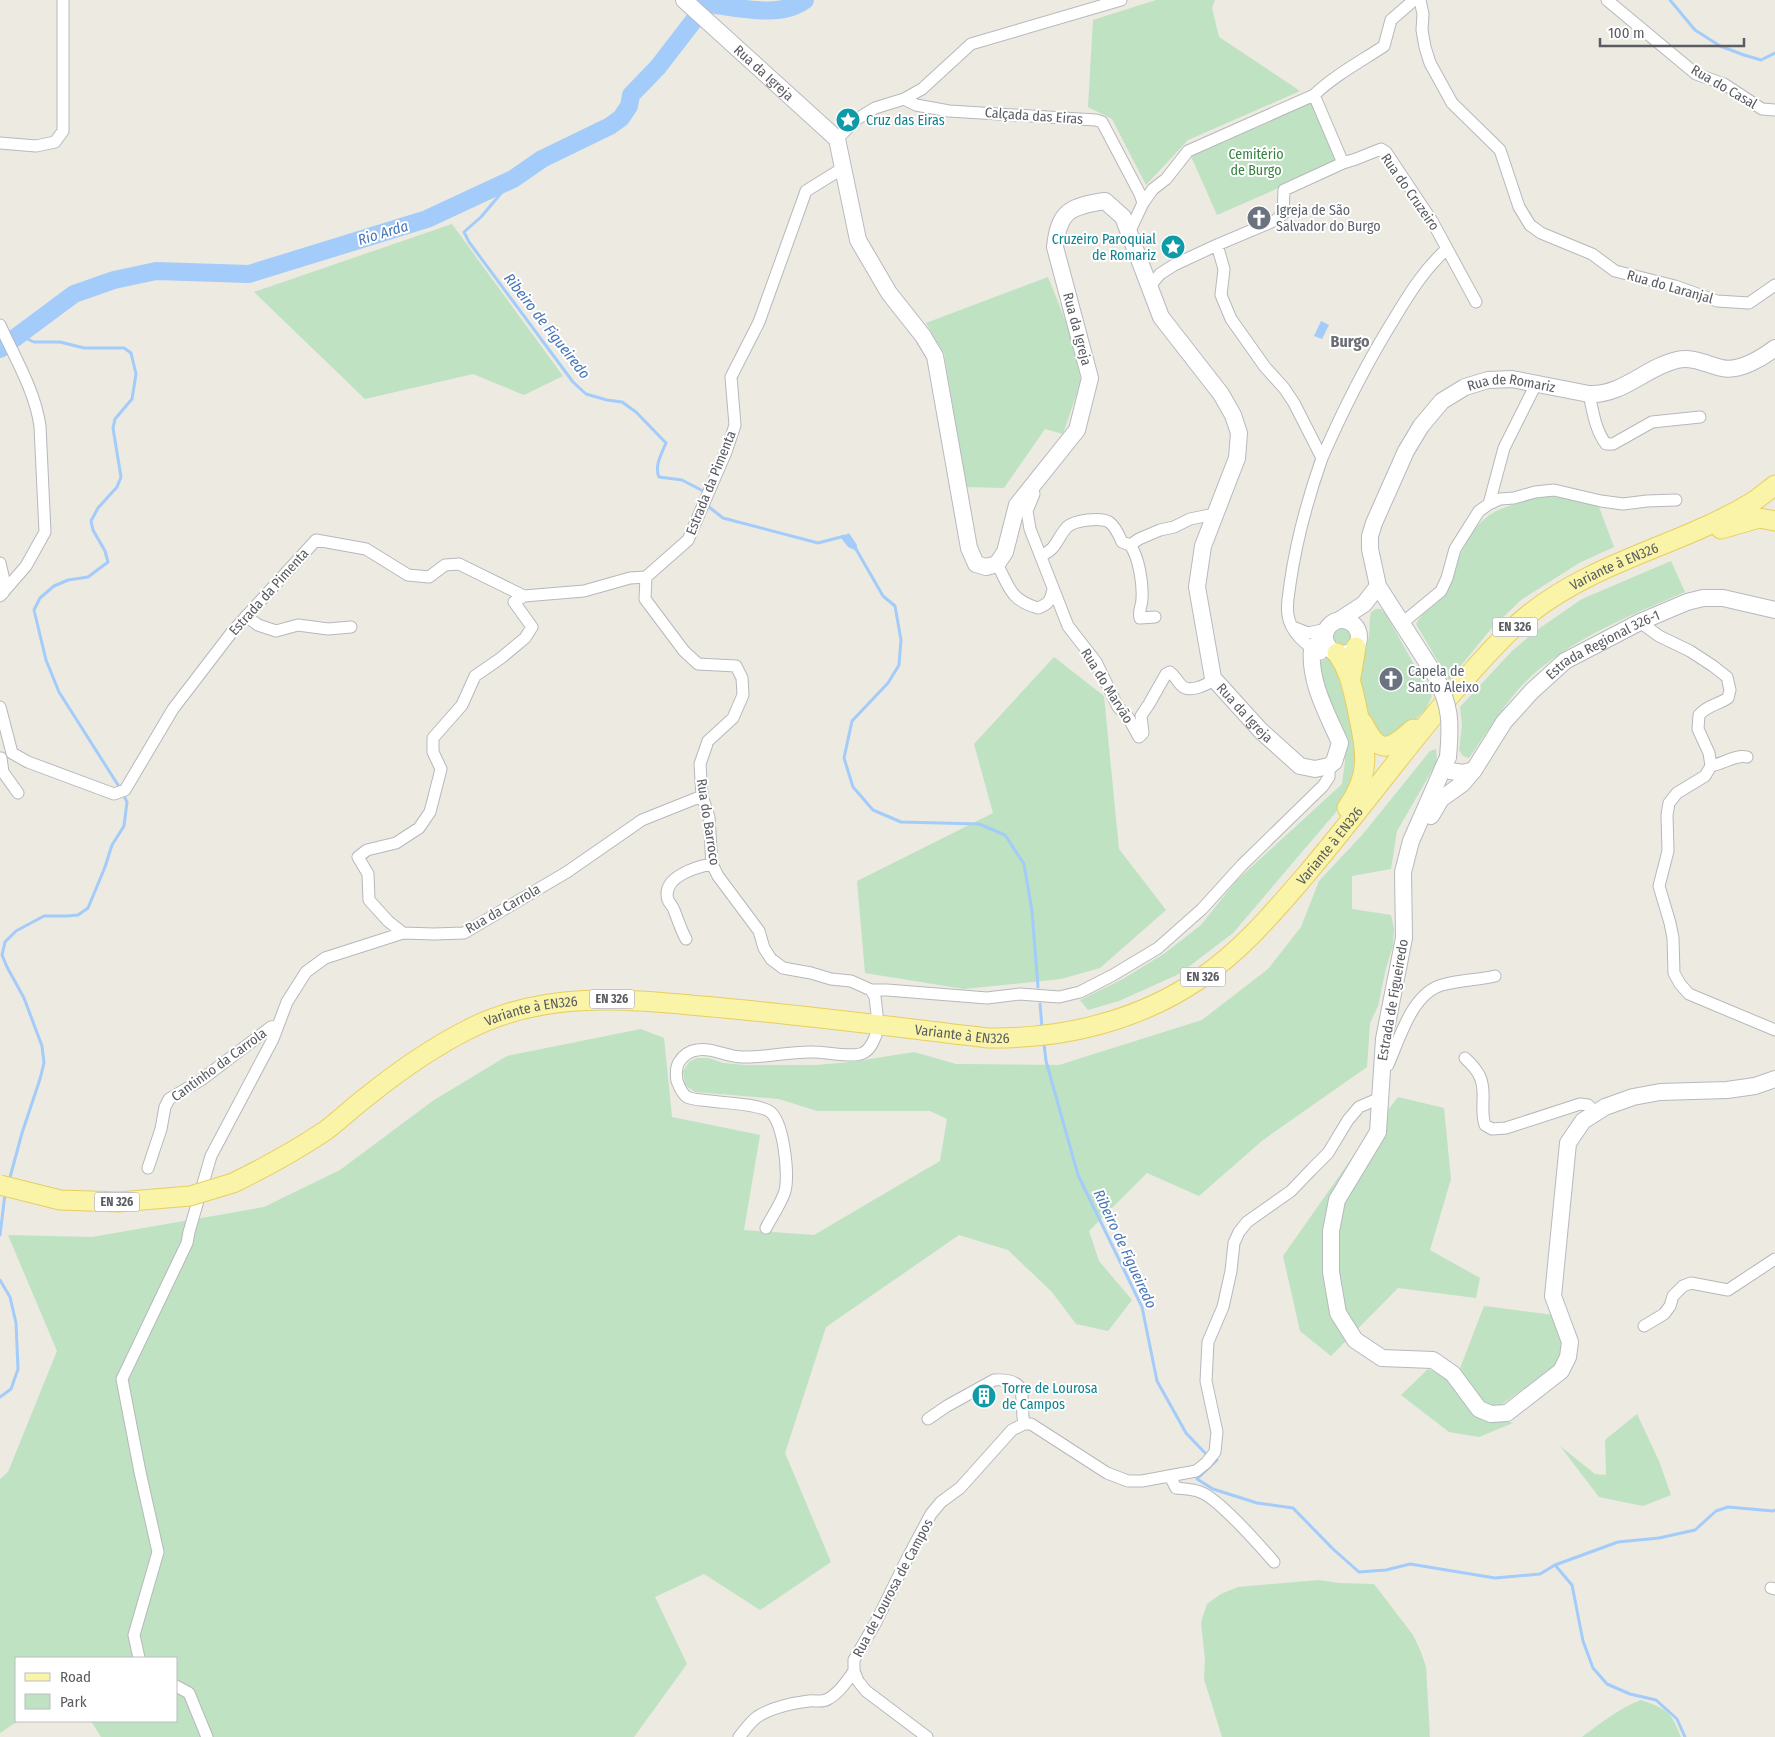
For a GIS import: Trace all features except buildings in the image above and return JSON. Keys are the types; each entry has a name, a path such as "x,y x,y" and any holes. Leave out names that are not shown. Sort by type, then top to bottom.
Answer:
{"main road":[{"name":"Variante à EN326","path":"0,1185 60,1200 118,1202 190,1196 233,1183 284,1157 326,1130 414,1061 468,1029 510,1013 551,1002 590,999 627,1000 782,1014 988,1038 1040,1036 1078,1030 1153,1006 1202,978 1234,952 1268,920 1438,710 1488,653 1528,615 1570,586 1610,565 1723,518 1752,502 1775,485"},
{"path":"1610,565 1681,544 1746,520 1759,518 1775,521"},
{"path":"1351,677 1357,638"},
{"path":"1319,859 1334,826 1357,794 1362,783 1365,751 1351,677 1345,665 1325,645"},
{"path":"1358,711 1375,742 1382,746 1388,746 1401,741 1438,710"}],"street":[{"path":"0,143 36,146 55,142 63,130 63,0"},
{"path":"1053,588 1052,598 1048,604 1038,608 1024,604 1016,599 997,564 986,567 976,564 969,548 935,356 923,336 888,294 858,240 837,138 857,120 875,108 904,99 922,89 971,44 1121,0"},
{"path":"1129,233 1143,203 1153,189 1166,179 1188,151 1314,94 1353,65 1384,46 1391,20 1414,0"},
{"name":"Rua do Laranjal","path":"1420,0 1423,14 1422,30 1430,64 1452,103 1500,150 1520,207 1530,224 1541,233 1592,254 1615,271 1675,286 1717,301 1738,304 1749,303 1775,285"},
{"name":"Rua do Casal","path":"1607,0 1696,74 1724,84 1762,109 1775,110"},
{"name":"Rua da Igreja","path":"688,3 837,138"},
{"path":"1150,286 1160,274 1174,265 1276,220 1283,214 1284,190 1343,163 1314,94"},
{"name":"Calçada das Eiras","path":"904,99 916,105 949,111 1078,118 1102,122 1143,203"},
{"name":"Rua do Cruzeiro","path":"1343,163 1381,149 1386,152 1432,221 1476,302"},
{"name":"Estrada da Pimenta","path":"646,577 688,540 726,452 735,425 731,377 759,322 806,191 843,168"},
{"name":"Rua da Igreja","path":"997,564 1005,552 1017,505 1076,430 1090,378 1055,247 1057,230 1067,212 1084,204 1105,201 1123,217 1161,317 1221,394 1233,415 1239,433 1237,458 1203,546 1197,588 1215,679 1261,731 1300,766 1315,769 1329,766"},
{"path":"1217,245 1224,269 1221,295 1231,319 1294,403 1322,458"},
{"path":"1364,604 1357,638 1348,653 1325,645 1304,643 1292,626 1288,615 1293,568 1307,508 1322,458 1354,387 1403,304 1423,275 1447,249"},
{"path":"1,595 26,566 45,532 38,412 34,398 2,330"},
{"name":"Rua de Romariz","path":"1378,586 1370,550 1370,536 1374,523 1406,451 1421,426 1442,400 1465,387 1488,380 1512,380 1589,394 1600,394 1614,391 1663,365 1679,359 1698,360 1724,369 1738,367 1754,361 1775,348"},
{"path":"1489,504 1504,448 1536,384"},
{"path":"1589,394 1600,437 1606,444 1613,444 1652,422 1700,417"},
{"name":"Rua do Marvão","path":"1031,487 1034,494 1027,511 1030,529 1068,626 1096,662 1118,707 1128,718 1139,736 1143,733 1141,716 1166,674 1170,672 1182,687 1188,689 1210,683 1215,679"},
{"path":"1401,624 1441,591 1448,578 1455,549 1479,511 1500,498 1514,498 1535,492 1554,490 1601,502 1622,504 1676,500"},
{"path":"1130,545 1139,539 1160,530 1174,527 1190,519 1215,514"},
{"path":"1041,555 1049,553 1068,526 1083,520 1108,522 1115,529 1122,542 1130,545 1135,552 1142,599 1139,612 1140,618 1154,617"},
{"name":"Estrada da Pimenta","path":"4,756 28,762 114,794 125,790 173,709 232,632 316,540 366,549 408,575 429,577 445,565 459,564 524,596"},
{"path":"0,563 4,580 1,595"},
{"path":"403,933 388,921 370,900 368,874 358,857 366,850 396,843 419,828 430,812 442,769 433,752 433,738 462,705 475,676 525,638 532,627 514,602 524,596 584,591 630,578 646,577"},
{"name":"Rua do Barroco","path":"646,577 645,599 684,651 698,664 736,666 742,678 743,695 734,718 708,741 700,764 702,796 709,817 712,864 718,876 760,931 764,948 771,959 782,968 831,979 851,981 871,990"},
{"path":"877,1014 875,997 871,990 987,998 1020,994 1059,997 1080,992 1113,976 1158,948 1202,910 1242,865 1323,786 1329,777 1329,766 1334,762 1340,743 1311,670 1325,645 1335,621 1364,604 1378,586"},
{"name":"Estrada de Figueiredo","path":"1378,586 1435,674 1448,705 1451,723 1446,763 1411,841 1403,872 1404,938 1384,1039 1378,1132 1338,1200 1333,1223 1331,1272 1338,1313 1355,1340 1382,1358 1433,1360 1453,1374 1479,1409 1491,1414 1507,1413 1561,1371 1568,1356 1570,1342 1553,1296 1568,1143 1584,1121 1605,1107 1633,1097 1660,1092 1727,1090 1755,1086 1775,1079"},
{"name":"Estrada Regional 326-1","path":"1415,832 1428,821 1442,799 1462,784 1474,770 1504,722 1532,691 1558,667 1573,657 1640,622 1687,602 1703,598 1723,598 1775,610"},
{"path":"246,616 258,625 276,631 298,625 328,629 351,627"},
{"path":"1341,619 1351,622 1357,638"},
{"path":"1640,622 1659,636 1690,651 1713,666 1727,678 1730,690 1728,698 1720,703 1707,706 1699,715 1698,729 1711,766 1705,776 1677,793 1669,803 1668,851 1659,886 1672,930 1674,973 1688,994 1775,1030"},
{"path":"1292,626 1308,633 1325,645"},
{"path":"0,707 4,756 2,772 18,793"},
{"path":"1711,766 1737,757 1747,758"},
{"path":"1446,763 1450,771 1463,773 1474,770"},
{"name":"Rua da Carrola","path":"139,1657 134,1635 158,1552 122,1379 187,1243 211,1156 273,1039 287,1002 306,972 325,958 403,933 464,933 567,872 642,820 702,796"},
{"path":"686,940 668,899 669,885 676,878 696,867 712,864"},
{"path":"1381,1067 1388,1065 1411,1015 1419,1001 1430,991 1441,985 1496,976"},
{"name":"Cantinho da Carrola","path":"148,1168 169,1099 201,1080 271,1028 278,1026"},
{"path":"766,1228 785,1192 784,1148 778,1122 770,1112 757,1108 700,1100 687,1096 679,1087 676,1077 678,1064 686,1054 697,1050 708,1050 732,1057 812,1052 863,1054 871,1046 876,1035"},
{"path":"1465,1058 1478,1071 1483,1091 1482,1116 1485,1125 1492,1128 1506,1128 1580,1104 1588,1105 1596,1112"},
{"path":"928,1419 947,1406 994,1380 1014,1381 1022,1393 1024,1424 1031,1424 1107,1472 1128,1481 1142,1481 1196,1471 1215,1452 1217,1432 1206,1381 1208,1342 1223,1307 1234,1243 1239,1232 1248,1222 1291,1191 1328,1153 1348,1120 1359,1107 1380,1098"},
{"path":"1644,1326 1667,1310 1673,1296 1683,1286 1691,1283 1728,1290 1775,1259"},
{"name":"Rua de Lourosa de Campos","path":"927,1737 866,1692 854,1671 854,1660 876,1622 931,1514 941,1502 960,1488 1012,1430 1024,1424"},
{"path":"1170,1476 1176,1488 1201,1492 1216,1503 1256,1541 1274,1562"},
{"path":"739,1737 757,1717 766,1713 786,1705 812,1700 819,1702 827,1700 846,1683 854,1671"},
{"path":"178,1687 189,1693 207,1737"}],"green space":[{"path":"1156,0 1215,0 1212,8 1219,37 1300,91 1188,140 1146,185 1112,119 1088,107 1093,20"},
{"name":"Cemitério de Burgo","path":"1312,102 1338,162 1217,215 1190,154"},
{"path":"452,224 563,376 524,395 473,374 365,399 254,292"},
{"path":"1048,277 1070,332 1081,381 1063,434 1045,429 1004,488 966,487 944,353 926,323"},
{"path":"1545,496 1566,497 1599,507 1614,547 1579,563 1521,600 1491,629 1449,680 1416,624 1445,594 1462,551 1478,526 1486,518 1506,507"},
{"path":"1671,561 1685,592 1608,626 1554,658 1537,671 1518,690 1469,758 1463,756 1459,750 1462,725 1460,707 1512,651 1537,630 1582,599"},
{"path":"1381,609 1385,613 1432,696 1426,709 1401,734 1379,738 1361,694 1359,676 1369,636 1371,612"},
{"path":"1342,624 1350,628 1354,636 1350,644 1342,648 1334,644 1330,636 1334,628"},
{"path":"1054,657 1104,696 1119,849 1166,910 1100,968 1061,979 964,989 865,973 857,881 993,813 974,744"},
{"path":"1328,658 1336,660 1354,738 1355,775 1336,812 1233,933 1179,974 1119,1001 1088,1010 1080,1000 1123,979 1165,953 1201,925 1236,881 1342,784 1345,761 1343,741 1320,672 1321,662"},
{"path":"1436,749 1437,762 1397,831 1391,869 1352,876 1352,909 1391,915 1394,929 1393,946 1378,1006 1370,1023 1367,1067 1263,1140 1199,1196 1147,1173 1089,1231 1099,1261 1132,1300 1108,1331 1076,1324 1052,1292 1008,1250 959,1235 826,1327 785,1453 831,1562 760,1610 704,1574 655,1597 687,1664 634,1737 101,1737 92,1722 178,1722 178,1657 15,1657 16,1722 0,1733 0,1479 8,1472 57,1351 8,1235 92,1237 264,1207 340,1170 434,1100 507,1056 641,1029 664,1038 672,1117 760,1135 744,1230 814,1235 940,1161 947,1119 930,1111 817,1111 779,1099 695,1092 685,1085 683,1071 689,1062 697,1058 709,1058 723,1063 745,1065 816,1065 851,1062 914,1052 956,1064 1059,1065 1202,1020 1268,969 1301,927 1319,881 1363,834 1430,751"},
{"path":"1398,1097 1444,1108 1451,1179 1430,1250 1480,1278 1476,1298 1398,1288 1331,1356 1300,1331 1283,1256 1354,1155"},
{"path":"1484,1306 1554,1315 1565,1349 1559,1363 1498,1407 1481,1405 1459,1371"},
{"path":"1428,1369 1449,1378 1474,1411 1513,1423 1479,1437 1449,1432 1401,1395"},
{"path":"1637,1414 1659,1461 1671,1495 1643,1506 1599,1497 1560,1446 1595,1474 1606,1475 1605,1440"},
{"path":"1319,1580 1339,1583 1374,1584 1413,1635 1426,1667 1430,1737 1222,1737 1204,1679 1205,1659 1201,1622 1207,1604 1221,1594 1238,1587"},
{"path":"1641,1700 1667,1712 1674,1721 1681,1737 1582,1737 1617,1712"}],"water":[{"path":"1321,321 1329,325 1322,339 1314,336"},
{"path":"849,533 857,545 857,551 848,547 841,538"}],"waterway":[{"name":"Rio Arda","path":"706,0 708,4"},
{"name":"Rio Arda","path":"0,349 74,294 114,280 156,271 249,274 427,219 513,179 542,159 610,126 621,118 629,106 631,95 658,67 708,4 771,10 795,6 805,0"},
{"path":"1670,0 1695,30 1720,46 1761,60 1775,53"},
{"name":"Ribeiro de Figueiredo","path":"513,179 481,217 464,232 469,242 573,382 586,394 622,402 636,412 666,443 657,468 659,477 682,480 703,491"},
{"path":"19,335 34,342 60,342 84,348 124,348 131,353 136,374 132,399 115,419 113,428 121,477 117,487 98,508 91,521 93,530 105,551 108,562 88,577 68,580 54,586 40,598 34,610 46,660 59,692 118,785"},
{"name":"Ribeiro de Figueiredo","path":"709,507 723,518 818,543 845,536"},
{"name":"Ribeiro de Figueiredo","path":"856,549 883,596 895,606 901,640 899,665 888,683 852,721 844,758 853,787 873,810 901,822 979,824 1005,835 1024,864 1032,911 1038,987"},
{"path":"9,1181 44,1063 42,1046 24,998 2,955 5,942 16,931 44,916 78,915 88,908 112,845 124,826 127,802 125,798"},
{"name":"Ribeiro de Figueiredo","path":"1040,1004 1042,1027"},
{"name":"Ribeiro de Figueiredo","path":"1044,1044 1046,1061 1078,1175 1142,1307 1157,1381 1186,1433 1205,1453"},
{"path":"0,1235 5,1194"},
{"path":"0,1280 10,1297 16,1323 18,1369 11,1389 0,1397"},
{"name":"Ribeiro de Figueiredo","path":"1217,1460 1197,1479 1213,1489 1257,1503 1293,1508 1333,1549 1359,1572 1386,1570 1410,1564 1495,1578 1540,1574 1555,1565 1618,1542 1659,1538 1695,1530 1716,1511 1728,1507 1775,1510"},
{"path":"1555,1565 1572,1585 1583,1641 1593,1668 1607,1684 1630,1694 1656,1700 1677,1719 1685,1737"}],"place":[{"name":"Cruz das Eiras","path":"848,120"},
{"name":"Igreja de São Salvador do Burgo","path":"1259,218"},
{"name":"Cruzeiro Paroquial de Romariz","path":"1173,247"},
{"name":"Capela de Santo Aleixo","path":"1391,679"},
{"name":"Torre de Lourosa de Campos","path":"984,1396"}],"district":[{"name":"Burgo","path":"1350,341"}]}
